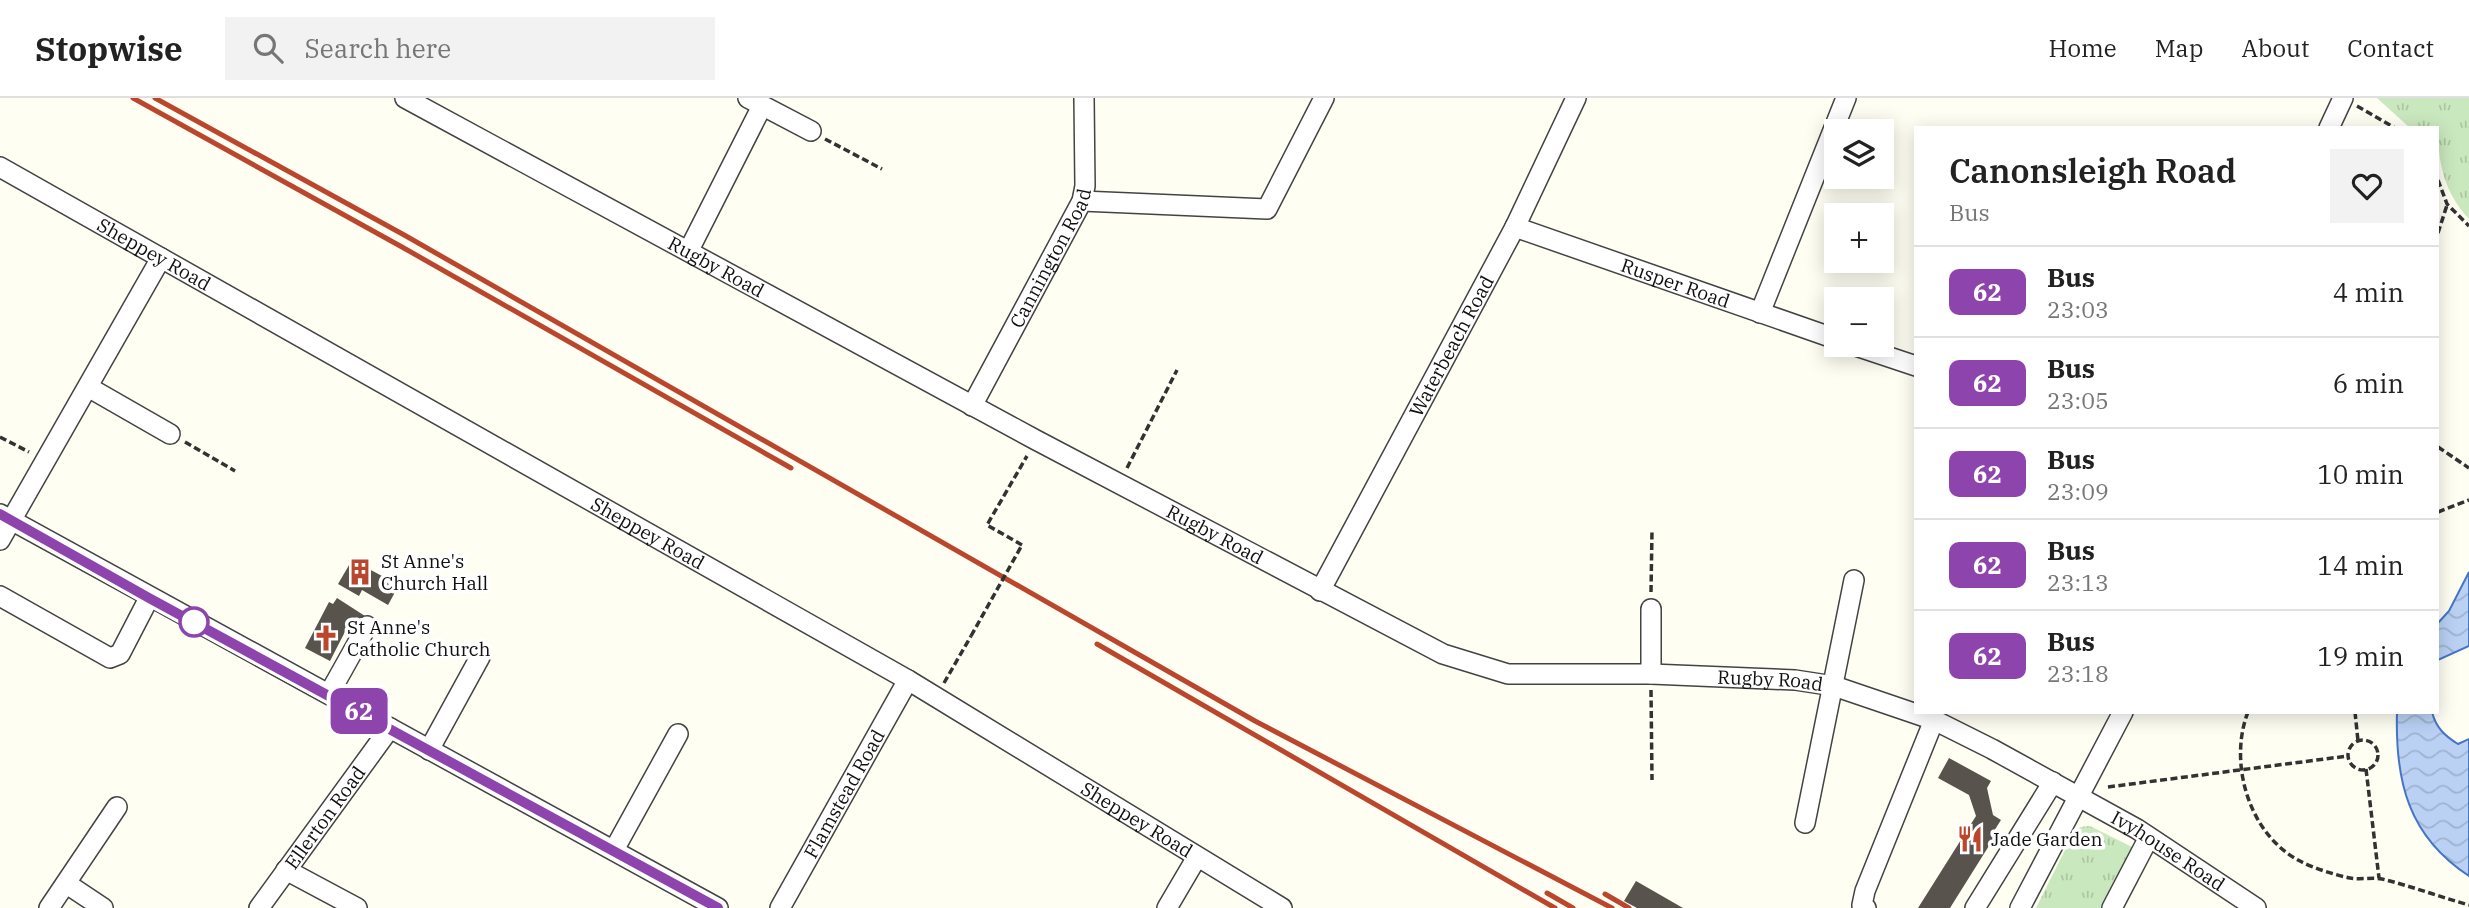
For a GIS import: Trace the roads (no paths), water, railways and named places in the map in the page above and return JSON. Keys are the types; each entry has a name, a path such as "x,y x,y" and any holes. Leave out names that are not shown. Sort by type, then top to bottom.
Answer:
{"street":[{"name":"Rugby Road","path":"405,98 972,406 1443,654 1508,674 1651,674 1795,680 1834,686 1914,713"},
{"name":"Cannington Road","path":"972,406 1082,201 1085,186 1084,98"},
{"path":"1082,201 1267,209 1324,98"},
{"name":"Waterbeach Road","path":"1320,591 1515,228 1576,98"},
{"path":"1760,313 1846,98"},
{"path":"2330,126 2342,98"},
{"path":"689,250 755,102 811,131"},
{"name":"Sheppey Road","path":"2,174 160,258 908,680 1282,908"},
{"name":"Rusper Road","path":"1515,228 1824,335"},
{"path":"0,540 6,517 88,387 160,258"},
{"path":"1889,357 1914,365"},
{"path":"88,387 170,434"},
{"path":"6,517 149,598 718,908"},
{"path":"1805,823 1854,580"},
{"path":"0,596 110,658 120,653 149,598"},
{"path":"1651,609 1651,674"},
{"path":"329,694 367,626"},
{"path":"429,750 481,657"},
{"name":"Flamstead Road","path":"780,908 908,680"},
{"name":"Rugby Road","path":"1916,714 1934,720 2079,798"},
{"path":"2021,908 2122,714"},
{"path":"1863,907 1865,891 1934,720"},
{"name":"Ellerton Road","path":"259,908 390,728"},
{"path":"614,850 678,734"},
{"path":"1975,908 2053,782"},
{"name":"Ivyhouse Road","path":"2079,798 2137,829 2148,839 2256,908"},
{"path":"49,908 117,807"},
{"path":"2112,908 2148,839"},
{"path":"1167,908 1197,857"},
{"path":"286,870 358,908"},
{"path":"67,884 103,908"}],"water":[{"path":"2469,572 2469,646 2439,660 2439,622 2449,611"},
{"path":"2397,714 2433,714 2449,738 2458,744 2469,739 2469,876 2448,860 2419,825 2403,784"}],"railway":[{"path":"133,98 791,468"},
{"path":"155,98 406,236 1255,721 1612,908"},
{"path":"1097,644 1555,908"},
{"path":"1547,893 1573,908"},
{"path":"1605,894 1629,908"}],"place":[{"name":"St Anne's Church Hall","path":"360,572"},
{"name":"St Anne's Catholic Church","path":"326,638"},
{"name":"Jade Garden","path":"1970,839"}]}
